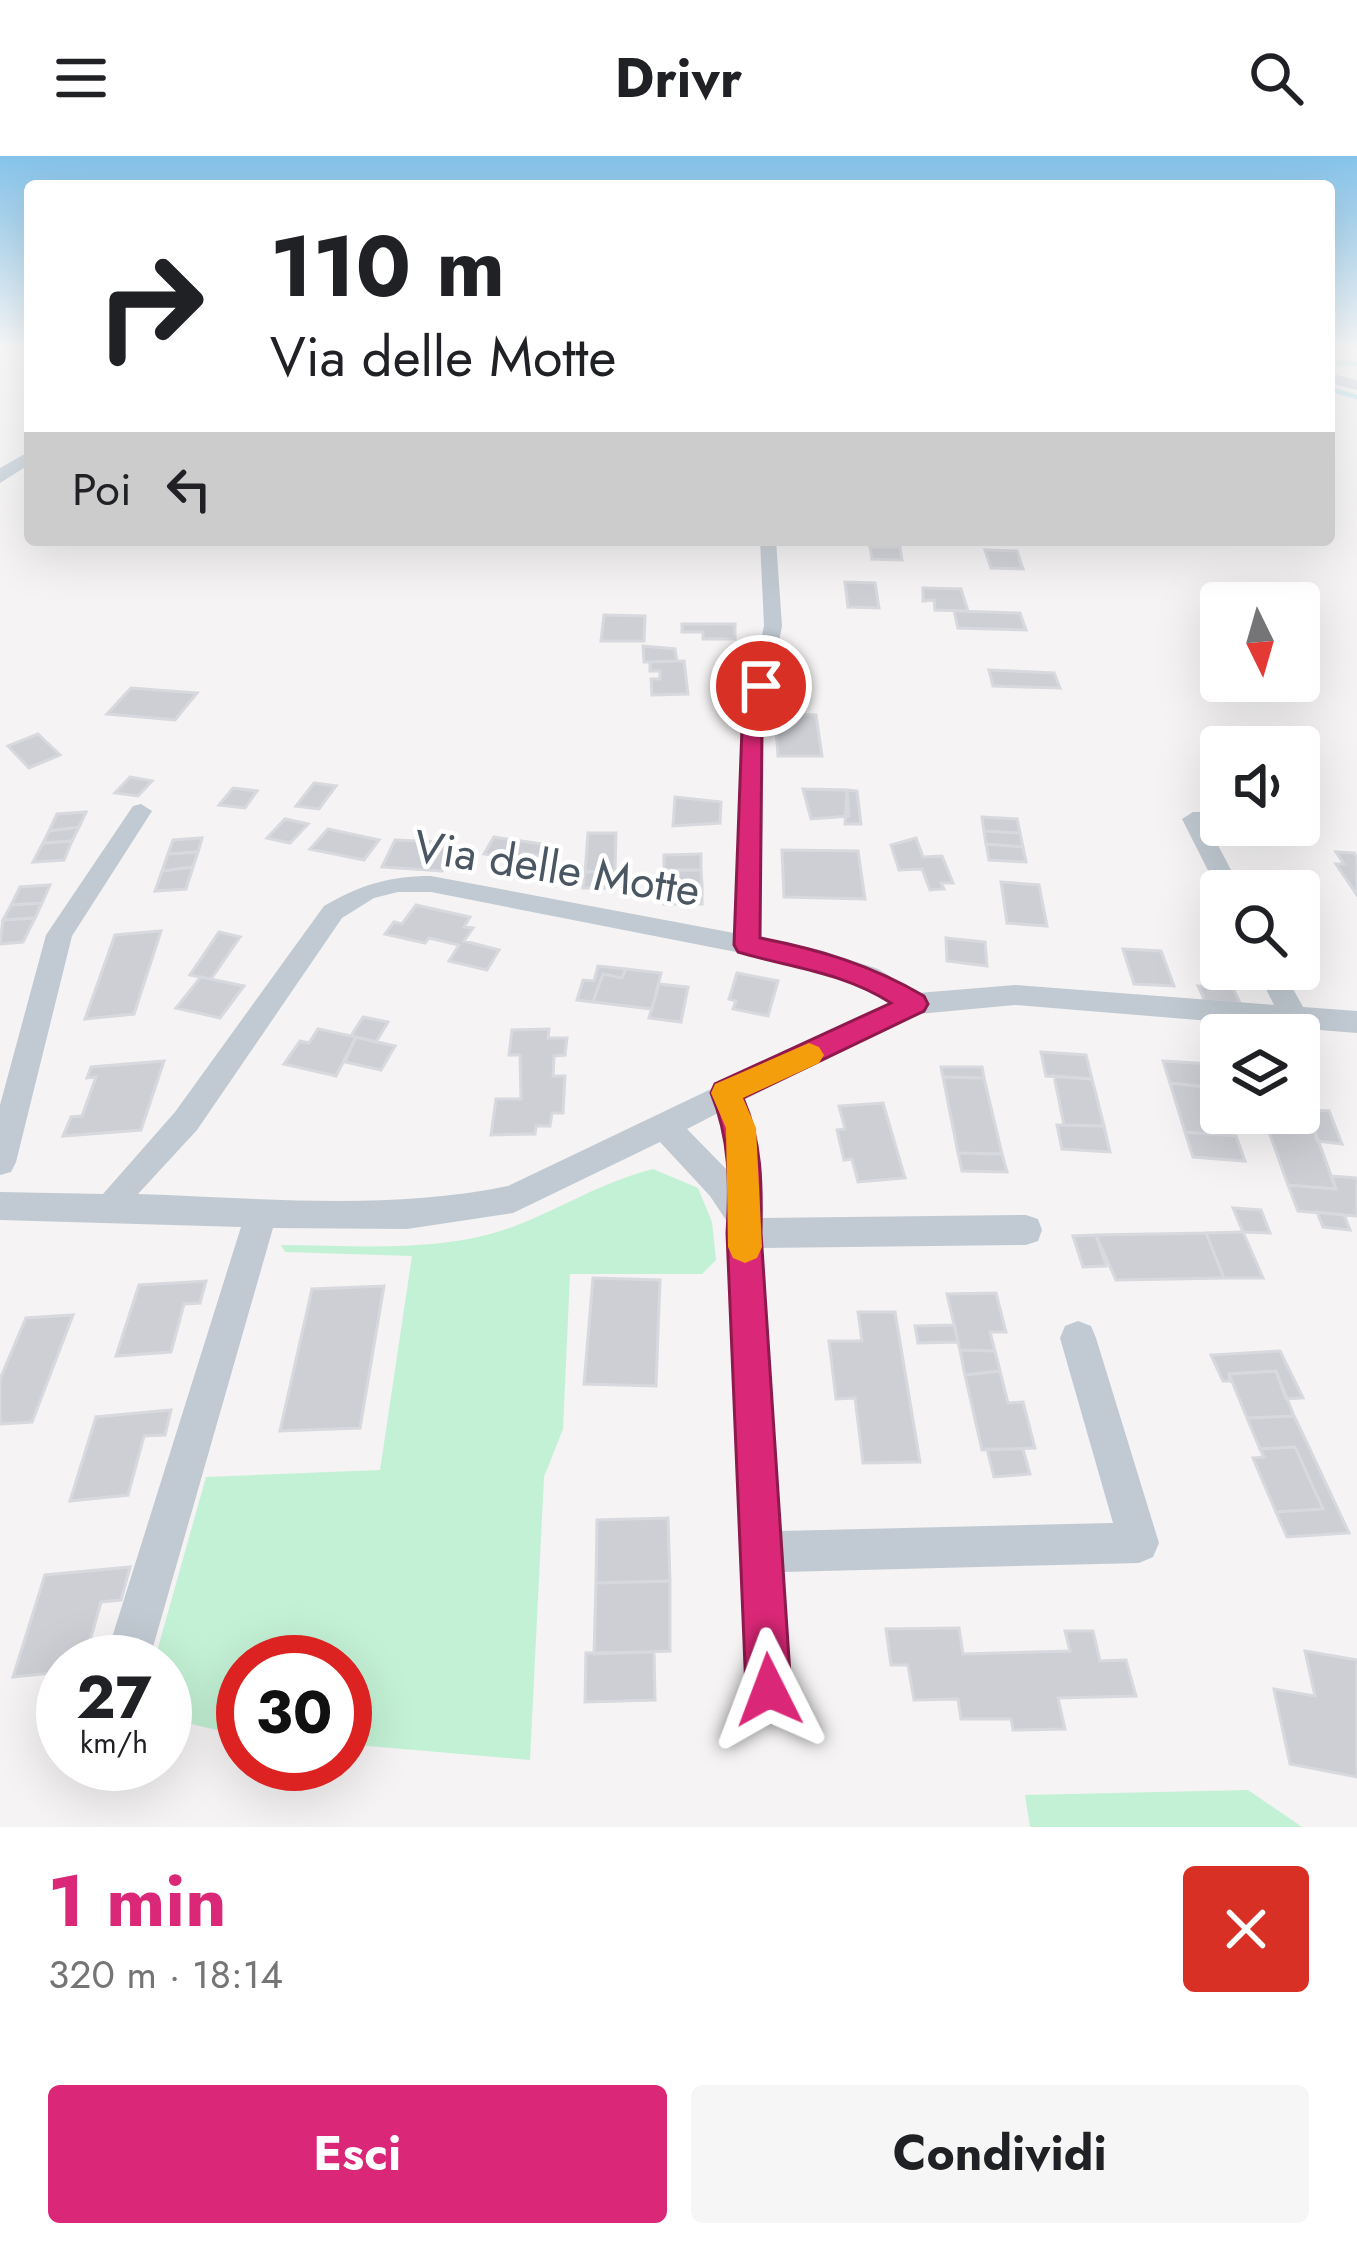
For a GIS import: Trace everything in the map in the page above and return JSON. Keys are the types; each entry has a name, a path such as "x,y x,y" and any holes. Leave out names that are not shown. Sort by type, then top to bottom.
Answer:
{"street":[{"path":"747,945 752,728 773,626 768,546"},
{"path":"0,1162 59,935 141,812"},
{"name":"Via delle Motte","path":"112,1208 122,1190 186,1121 333,913 366,892 398,884 431,884 820,959 869,976 914,1004"},
{"path":"1280,990 1292,1013"},
{"path":"0,1205 424,1215 478,1207 513,1199 914,1004 1015,995 1292,1013 1350,1021 1357,1048"},
{"path":"726,1093 741,1128 769,1690"},
{"path":"664,1125 721,1186 744,1226"},
{"path":"135,1635 261,1214"},
{"path":"744,1226 1026,1230"},
{"path":"760,1552 1139,1544 1078,1338"}],"green space":[{"path":"653,1169 698,1188 712,1222 716,1260 702,1274 570,1274 563,1429 544,1477 530,1760 372,1746 372,1635 216,1635 216,1730 192,1724 192,1635 162,1635 206,1477 380,1470 412,1256 285,1252 281,1245 399,1246 458,1241 515,1226"},
{"path":"1248,1790 1302,1827 1030,1827 1025,1795"}],"building":[{"path":"870,547 900,547 902,560 872,559"},
{"path":"985,550 1017,551 1023,569 991,568"},
{"path":"845,582 875,583 879,608 848,607"},
{"path":"923,588 961,589 968,611 935,610 934,600 923,601"},
{"path":"954,611 1020,613 1026,630 958,628"},
{"path":"604,615 645,616 644,641 601,641"},
{"path":"682,624 735,624 735,639 703,639 703,632 682,632"},
{"path":"643,646 675,649 677,661 644,662"},
{"path":"684,661 688,694 652,695 651,679 660,679 660,671 650,671 650,662"},
{"path":"989,670 1054,673 1060,688 993,686"},
{"path":"131,688 197,693 175,720 107,714"},
{"path":"775,714 816,715 822,756 778,756"},
{"path":"38,734 60,755 29,768 8,746"},
{"path":"130,777 152,781 138,796 115,793"},
{"path":"314,783 336,786 319,809 296,806"},
{"path":"233,788 257,791 245,808 219,805"},
{"path":"803,789 847,790 849,816 811,819"},
{"path":"847,790 857,791 861,824 845,824"},
{"path":"675,797 721,802 720,823 673,826"},
{"path":"86,812 79,827 49,831 57,814"},
{"path":"982,817 1017,819 1020,833 984,831"},
{"path":"285,819 308,824 290,843 267,838"},
{"path":"79,827 72,841 43,843 49,831"},
{"path":"328,829 379,840 364,860 310,849"},
{"path":"984,831 1020,833 1023,847 986,844"},
{"path":"588,833 616,833 615,870 585,872"},
{"path":"494,837 554,846 549,857 523,853 519,860 484,854"},
{"path":"202,838 198,852 168,854 173,840"},
{"path":"916,838 923,857 942,856 953,883 930,890 922,869 899,870 891,845"},
{"path":"395,840 440,842 427,870 382,867"},
{"path":"72,841 64,860 33,862 43,843"},
{"path":"440,842 453,843 442,871 427,870"},
{"path":"986,844 1023,847 1026,862 989,860"},
{"path":"782,850 858,851 865,899 784,897"},
{"path":"198,852 193,867 162,871 168,854"},
{"path":"1336,852 1354,853 1357,858 1357,895 1336,864 1344,864"},
{"path":"701,854 701,870 664,870 664,855"},
{"path":"193,867 186,889 155,891 162,871"},
{"path":"615,870 614,888 583,888 585,872"},
{"path":"672,870 701,870 702,884 672,884"},
{"path":"1001,882 1039,885 1047,926 1007,923"},
{"path":"702,884 702,904 664,904 664,888"},
{"path":"50,885 42,903 11,905 20,887"},
{"path":"42,903 35,918 3,920 11,905"},
{"path":"416,905 470,917 464,927 473,928 464,941 499,950 487,970 449,961 459,945 385,934 394,922 402,924"},
{"path":"35,918 23,942 0,944 3,920"},
{"path":"161,931 134,1014 85,1019 115,935"},
{"path":"219,932 240,937 211,979 190,975"},
{"path":"946,938 985,942 987,966 947,961"},
{"path":"1123,949 1161,951 1174,986 1134,984"},
{"path":"598,966 626,969 622,978 603,974 593,1002 577,1000 583,980 594,981"},
{"path":"626,969 661,973 652,1009 593,1002 603,974 622,978"},
{"path":"737,973 778,981 768,1016 733,1009 736,1001 729,999"},
{"path":"201,977 244,986 220,1018 176,1008"},
{"path":"659,984 688,987 681,1022 649,1018"},
{"path":"1198,986 1200,990 1234,990 1240,1003 1205,1001"},
{"path":"363,1017 388,1022 376,1042 351,1036"},
{"path":"318,1029 356,1037 336,1076 284,1064 300,1041 309,1043"},
{"path":"549,1029 548,1038 567,1038 565,1055 554,1056 553,1076 565,1076 563,1113 552,1113 550,1126 536,1126 535,1134 491,1135 496,1099 521,1099 520,1055 509,1055 512,1030"},
{"path":"356,1037 395,1046 381,1070 345,1062"},
{"path":"1041,1052 1086,1055 1092,1079 1046,1076"},
{"path":"164,1061 141,1130 63,1136 71,1117 82,1116 96,1077 87,1078 91,1067"},
{"path":"1163,1061 1200,1063 1200,1086 1170,1083"},
{"path":"941,1067 982,1067 984,1078 943,1077"},
{"path":"1054,1076 1092,1079 1104,1126 1064,1125"},
{"path":"943,1077 984,1078 1002,1154 958,1153"},
{"path":"1170,1083 1200,1087 1200,1133 1185,1132"},
{"path":"883,1103 905,1178 858,1182 852,1159 844,1160 837,1130 845,1129 839,1106"},
{"path":"1320,1110 1329,1111 1342,1144 1317,1141"},
{"path":"1057,1125 1104,1126 1110,1152 1062,1149"},
{"path":"1185,1132 1236,1136 1245,1161 1193,1157"},
{"path":"1270,1134 1316,1134 1336,1189 1288,1185"},
{"path":"958,1153 1002,1154 1007,1172 962,1171"},
{"path":"1331,1176 1357,1178 1357,1216 1298,1211 1288,1185 1336,1189"},
{"path":"1233,1208 1261,1210 1270,1233 1243,1232"},
{"path":"1317,1212 1344,1215 1350,1230 1323,1227"},
{"path":"1243,1232 1263,1278 1224,1278 1206,1233"},
{"path":"1206,1233 1224,1278 1116,1280 1096,1235"},
{"path":"1096,1235 1106,1266 1083,1267 1073,1236"},
{"path":"593,1278 660,1280 656,1386 584,1384"},
{"path":"206,1281 200,1303 184,1304 171,1352 116,1356 139,1285"},
{"path":"384,1286 360,1428 280,1431 312,1289"},
{"path":"996,1293 1006,1332 990,1332 995,1351 960,1350 947,1294"},
{"path":"858,1312 895,1312 920,1462 863,1463 855,1398 836,1399 829,1341 862,1341"},
{"path":"73,1315 32,1422 0,1424 0,1379 26,1318"},
{"path":"954,1325 958,1342 918,1343 915,1326"},
{"path":"960,1350 995,1351 1000,1371 965,1375"},
{"path":"1280,1351 1303,1398 1286,1399 1276,1371 1229,1374 1230,1381 1223,1381 1211,1355"},
{"path":"1000,1371 1008,1403 1023,1402 1035,1448 982,1450 965,1375"},
{"path":"1276,1371 1294,1416 1247,1418 1229,1374"},
{"path":"171,1410 165,1435 144,1436 128,1495 70,1501 96,1417"},
{"path":"1294,1416 1349,1533 1287,1537 1276,1512 1323,1509 1295,1447 1260,1449 1247,1418"},
{"path":"1295,1447 1323,1509 1276,1512 1253,1458 1264,1457 1260,1449"},
{"path":"987,1449 1023,1449 1030,1474 994,1477"},
{"path":"668,1518 670,1581 596,1583 597,1520"},
{"path":"130,1567 121,1600 101,1602 92,1635 36,1635 36,1675 13,1677 45,1575"},
{"path":"670,1581 670,1651 594,1654 596,1583"},
{"path":"959,1628 963,1654 1070,1651 1065,1631 1093,1631 1100,1661 1126,1660 1136,1696 1058,1698 1065,1729 1013,1730 1011,1719 961,1719 958,1699 914,1700 908,1665 891,1665 886,1629"},
{"path":"1305,1651 1357,1660 1357,1777 1290,1764 1274,1689 1315,1696"},
{"path":"654,1652 655,1700 585,1702 586,1653"}],"slow traffic":[{"path":"745,1247 741,1128 726,1093 809,1055"}],"route":[{"path":"761,686 752,728 747,945 820,959 869,976 914,1004 726,1093 741,1128 746,1189 744,1233 769,1690"}]}
